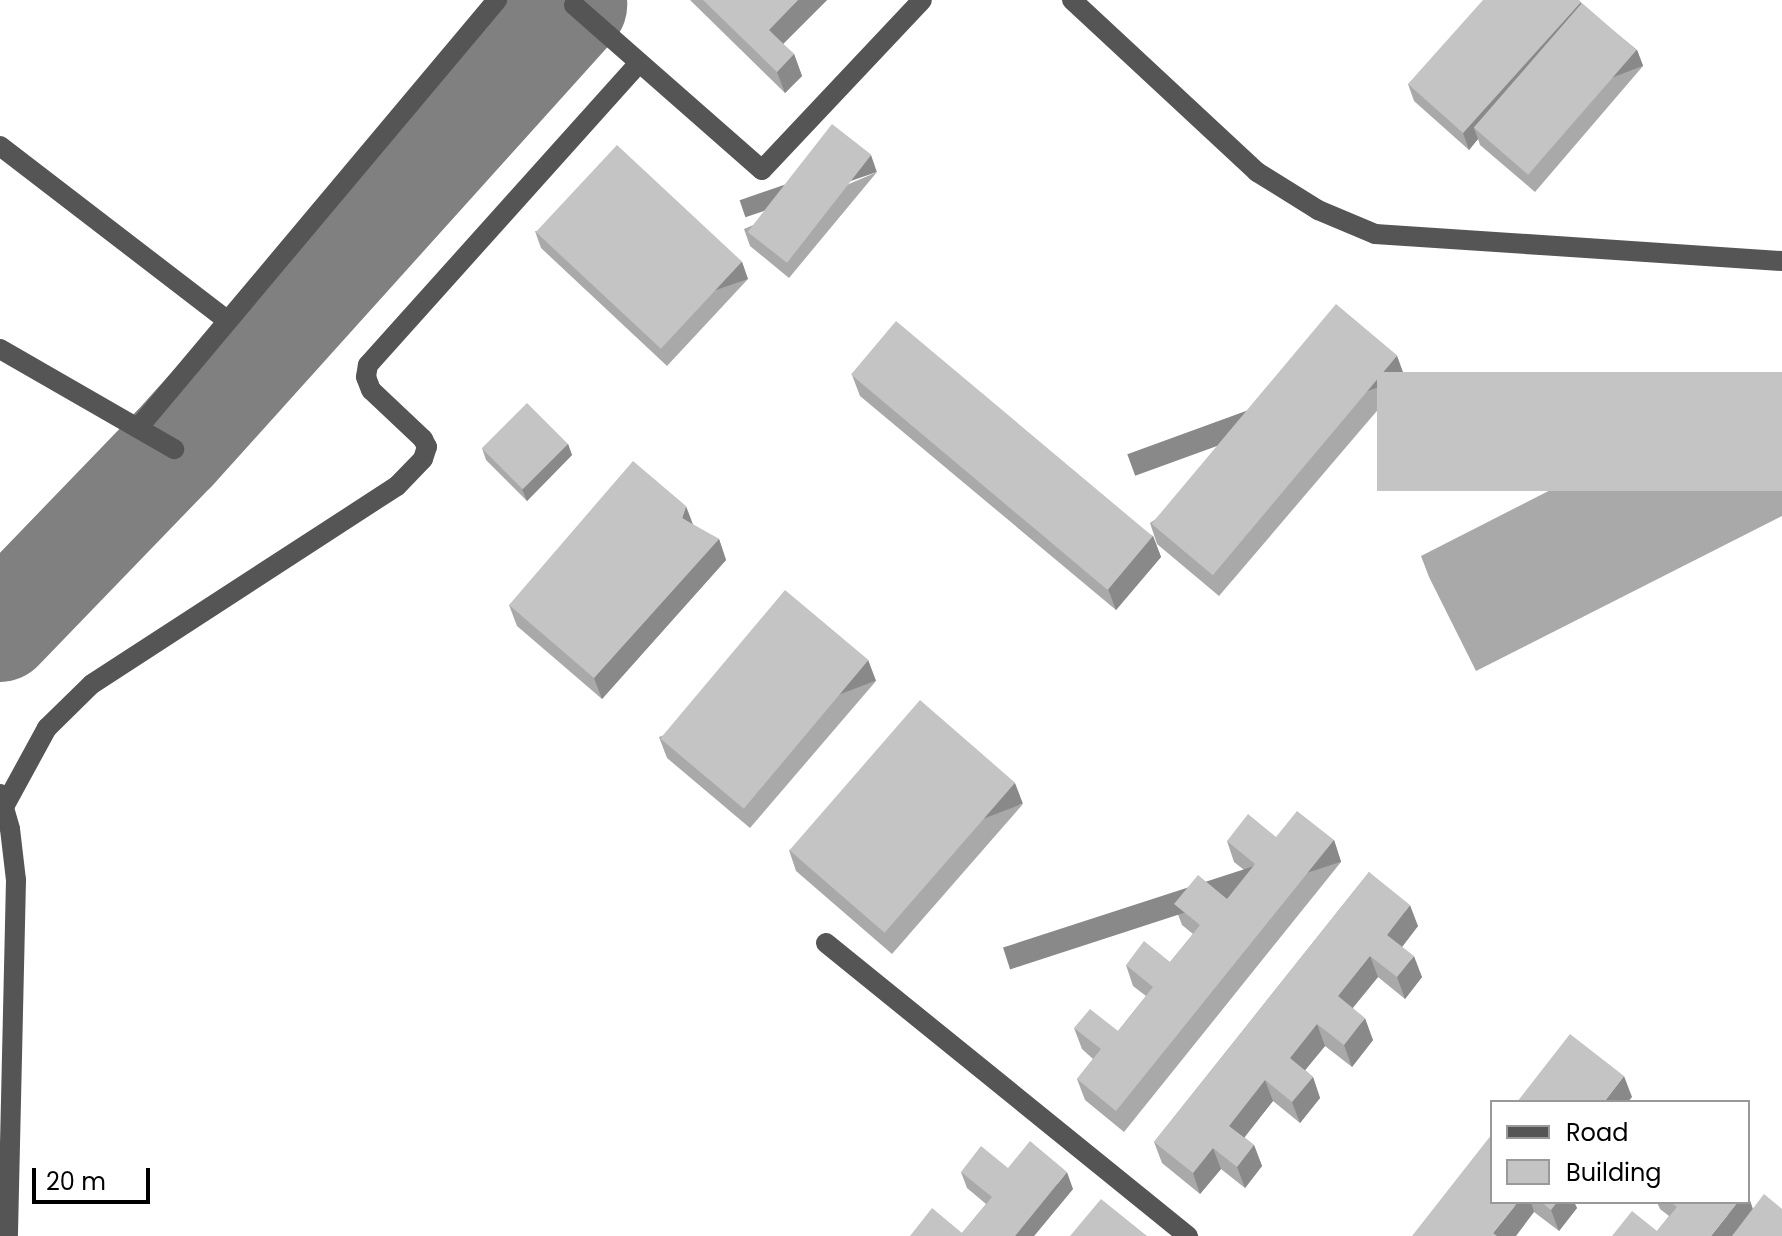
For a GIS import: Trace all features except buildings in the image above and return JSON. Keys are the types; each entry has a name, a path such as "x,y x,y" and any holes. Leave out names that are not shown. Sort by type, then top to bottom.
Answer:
{"street":[{"path":"138,428 497,0"},
{"path":"574,5 762,170 922,0"},
{"path":"1072,0 1257,172 1318,210 1375,234 1782,261"},
{"path":"8,1236 16,880 3,799 47,728 92,684 397,486 423,459 427,447 423,439 371,390 366,377 368,365 639,63"},
{"path":"0,146 228,321"},
{"path":"0,349 174,449"},
{"path":"826,943 1188,1236"}],"taxiway":[{"path":"0,629 174,449 574,5"}]}
